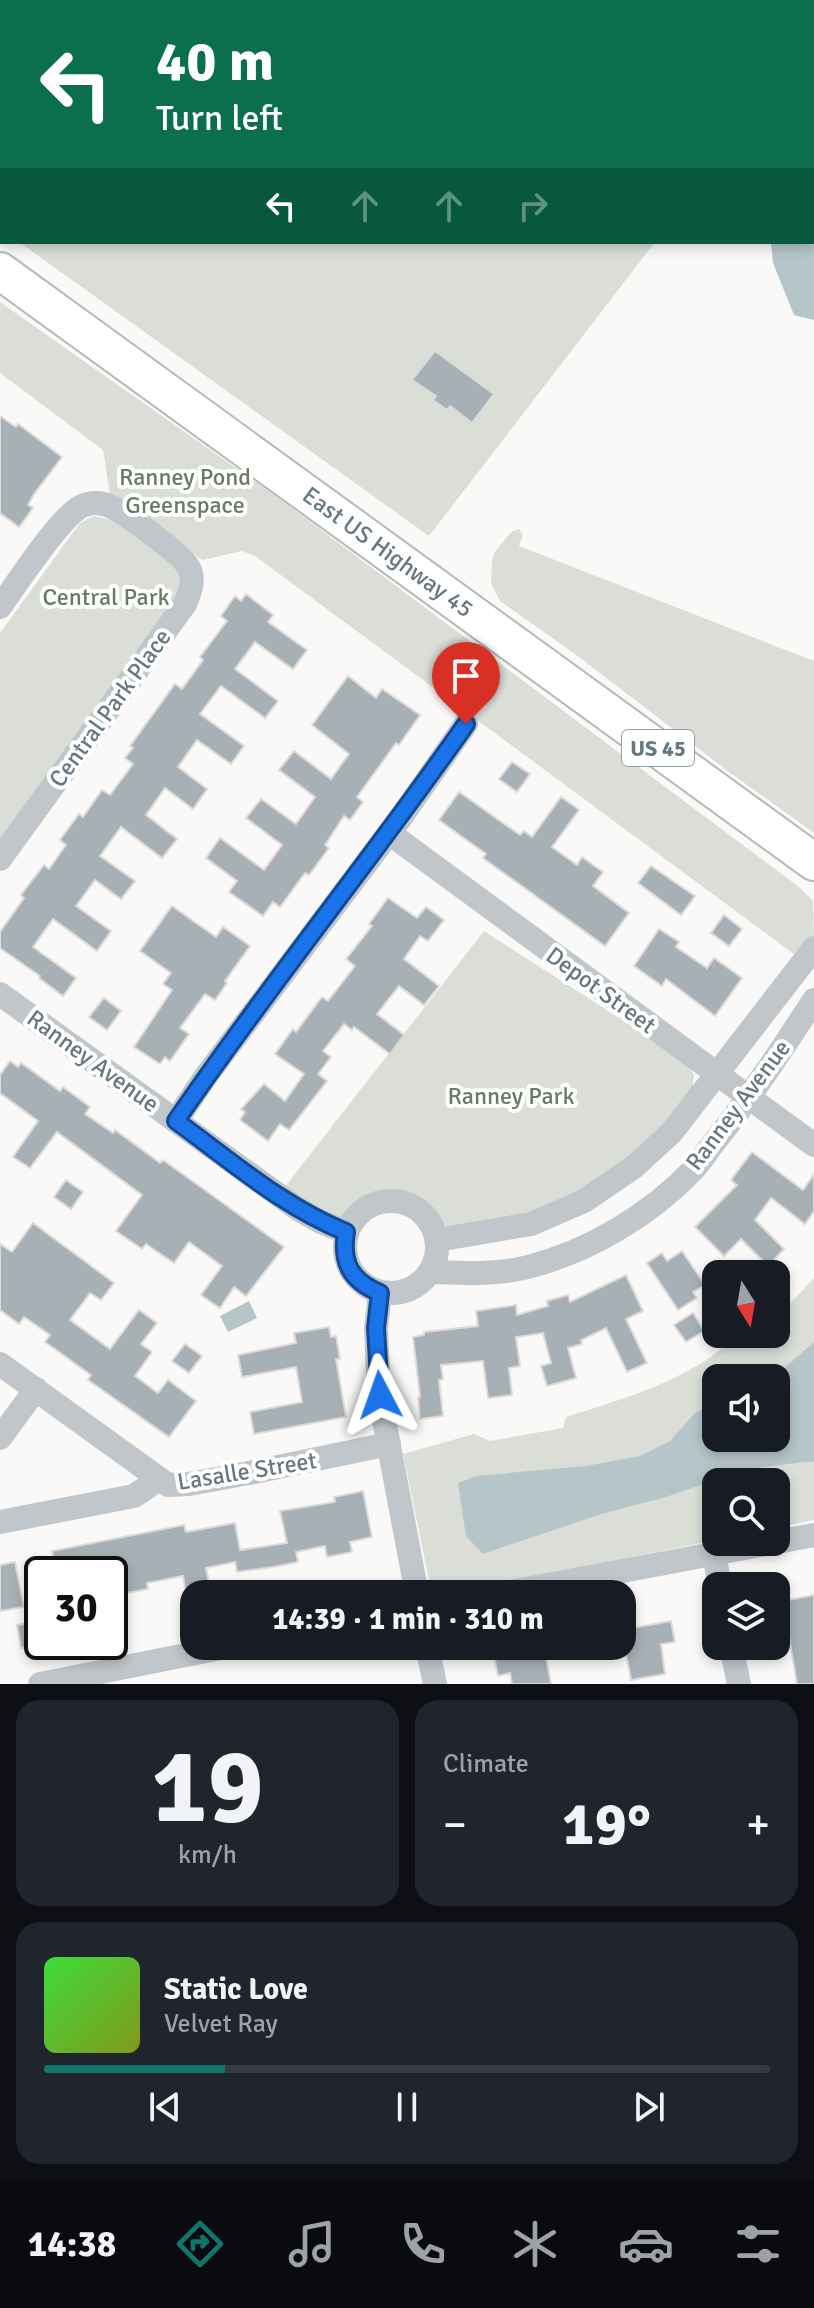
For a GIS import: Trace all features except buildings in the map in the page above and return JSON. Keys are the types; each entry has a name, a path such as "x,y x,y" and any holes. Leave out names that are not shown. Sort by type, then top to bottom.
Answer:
{"main road":[{"name":"East US Highway 45","path":"0,271 814,862"}],"street":[{"name":"Central Park Place","path":"0,607 64,520 83,505 98,503 112,507 181,555 190,570 192,586 185,604 0,859"},
{"path":"176,1121 466,724"},
{"name":"Depot Street","path":"389,833 814,1145"},
{"name":"Ranney Avenue","path":"437,1240 531,1224 584,1201 634,1167 672,1132 814,948"},
{"name":"Ranney Avenue","path":"0,994 298,1209 346,1232"},
{"name":"Ranney Avenue","path":"431,1272 478,1273 527,1268 611,1233 645,1212 694,1169 748,1099 814,1000"},
{"path":"386,1200 404,1202 419,1210 431,1223 437,1240 437,1256 431,1272 417,1286 400,1293 380,1293 366,1287 354,1277 346,1263 346,1232 355,1216 369,1206 386,1200"},
{"path":"380,1293 376,1328 378,1374 414,1580"},
{"name":"Lasalle Street","path":"0,1364 168,1485 189,1484 389,1444"},
{"path":"0,1438 36,1389"},
{"path":"0,1522 134,1496 159,1479"},
{"path":"790,1540 814,1535"},
{"path":"575,1580 703,1556"},
{"path":"40,1684 111,1676 180,1659"},
{"path":"430,1660 435,1684"},
{"path":"734,1660 739,1684"}],"green space":[{"path":"22,244 653,244 429,536"},
{"name":"Ranney Pond Greenspace","path":"0,302 277,497 799,887 813,901 814,938 798,957 255,556 242,551 202,560 110,495 103,450 0,373"},
{"name":"Central Park","path":"94,516 116,521 178,568 186,591 0,850 0,633 80,523"},
{"path":"519,529 523,535 519,546 814,661 814,833 500,601 491,583 494,553 511,532"},
{"name":"Ranney Park","path":"484,931 686,1061 694,1075 692,1093 649,1148 544,1215 451,1228 437,1220 412,1197 388,1195 370,1197 339,1220 284,1188"},
{"path":"814,1278 814,1520 790,1525 790,1468 702,1468 702,1543 518,1580 429,1580 403,1454 474,1434 490,1441 563,1428 566,1417 642,1392 679,1376 722,1348 790,1348 790,1304"}],"shaded area":[{"path":"771,244 814,244 814,320 794,315 773,263"},
{"path":"249,1301 257,1318 228,1332 220,1316"},
{"path":"814,1342 814,1462 755,1468 702,1468 702,1485 601,1514 483,1554 466,1536 458,1483 476,1476 586,1466 640,1456 670,1441 695,1413 702,1410 702,1452 790,1452 789,1364"}],"route":[{"path":"380,1395 376,1328 380,1293 354,1277 346,1263 346,1232 298,1209 176,1121 206,1076 402,816 466,724"}]}
